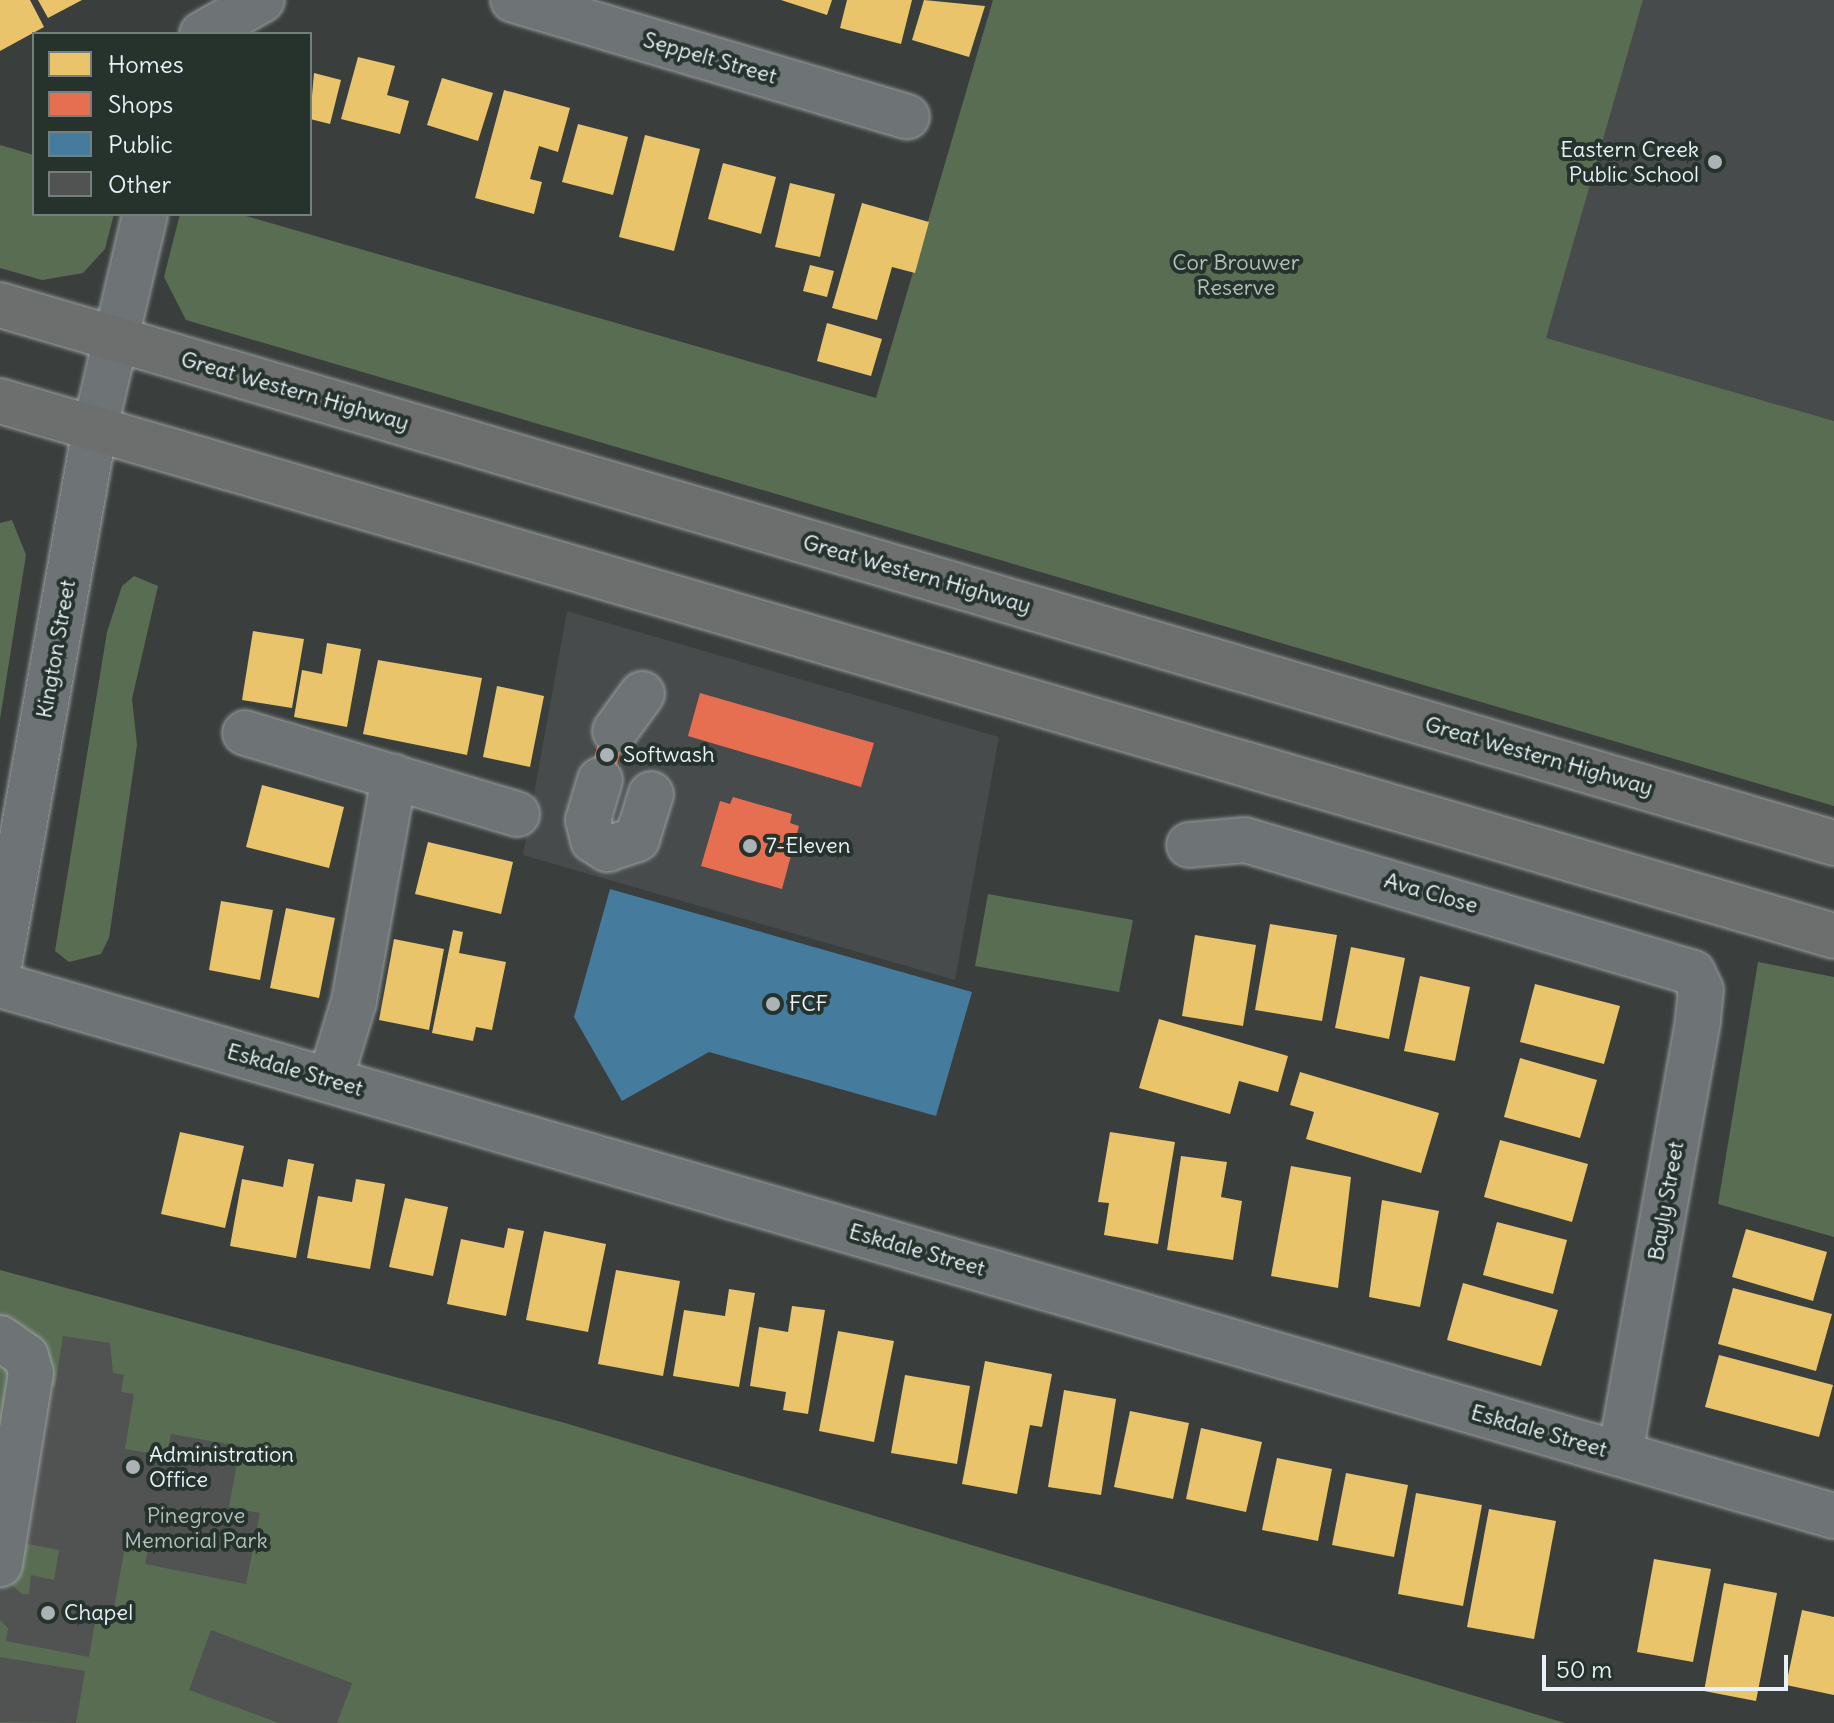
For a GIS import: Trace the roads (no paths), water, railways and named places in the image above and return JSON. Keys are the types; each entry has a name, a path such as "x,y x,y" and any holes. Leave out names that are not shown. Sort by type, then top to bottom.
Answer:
{"highway":[{"name":"Great Western Highway","path":"0,305 1834,843"},
{"path":"0,401 1834,936"}],"street":[{"path":"206,32 262,0"},
{"name":"Seppelt Street","path":"513,0 907,117"},
{"name":"Kington Street","path":"0,961 95,428 113,337 144,216"},
{"path":"615,731 642,694"},
{"path":"245,733 517,814"},
{"path":"330,1080 352,1012 394,777"},
{"path":"600,780 588,820 593,840 607,849 637,839 651,794"},
{"name":"Ava Close","path":"1189,845 1245,840 1670,962"},
{"name":"Bayly Street","path":"1620,1454 1701,990 1693,973 1670,962"},
{"name":"Eskdale Street","path":"0,985 1834,1516"},
{"path":"0,1338 26,1356 31,1373 0,1565"}],"place":[{"name":"Eastern Creek Public School","path":"1715,162"},
{"name":"Softwash","path":"607,755"},
{"name":"7-Eleven","path":"750,846"},
{"name":"FCF","path":"773,1004"},
{"name":"Administration Office","path":"133,1467"},
{"name":"Chapel","path":"48,1613"}],"park label":[{"name":"Cor Brouwer Reserve","path":"1236,274"},
{"name":"Pinegrove Memorial Park","path":"196,1528"}]}
